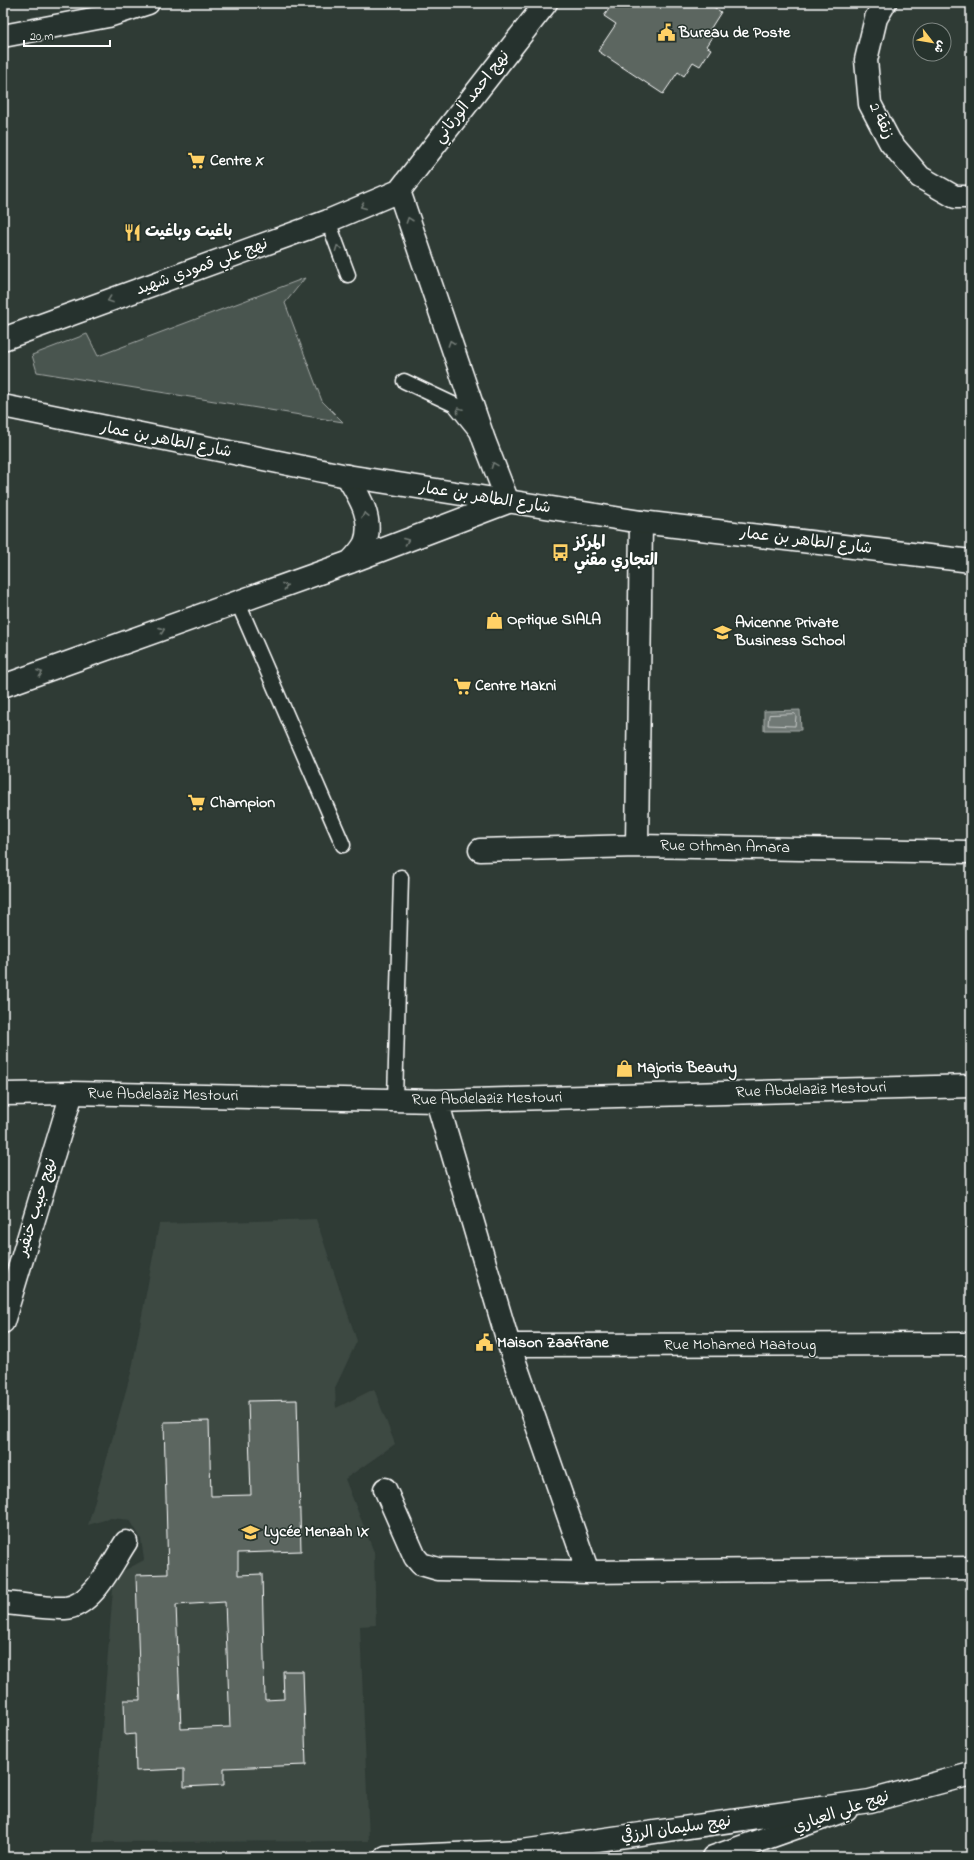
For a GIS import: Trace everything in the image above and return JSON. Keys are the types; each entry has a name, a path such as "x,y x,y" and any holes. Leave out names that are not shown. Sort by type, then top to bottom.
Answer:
{"street":[{"path":"3,36 108,16 148,3"},
{"name":"نهج احمد الورتاني","path":"399,191 546,3"},
{"name":"زنقة 2","path":"885,3 876,18 866,60 870,104 890,142 920,178 954,197 971,197"},
{"path":"3,686 238,603 508,502 484,440 399,191"},
{"name":"نهج علي قمودي شهيد","path":"3,339 328,221 399,191"},
{"name":"شارع الطاهر بن عمار","path":"3,406 347,476 508,502 641,522 971,561"},
{"path":"347,476 360,498 367,518 365,543 350,562"},
{"path":"637,846 641,522"},
{"name":"Rue Othman Amara","path":"480,850 637,846 971,852"},
{"name":"Rue Abdelaziz Mestouri","path":"3,1094 72,1093 437,1101 971,1086"},
{"name":"نهج حبيب خنفير","path":"3,1322 72,1093"},
{"path":"437,1101 509,1345 588,1572"},
{"name":"Rue Mohamed Maatoug","path":"509,1345 971,1344"},
{"path":"385,1489 415,1557 421,1564 429,1567 588,1572 971,1568"},
{"path":"3,1603 66,1608 82,1602 97,1588 126,1542"},
{"name":"نهج علي العياري","path":"713,1857 870,1801 971,1774"},
{"name":"نهج سليمان الرزقي","path":"386,1857 524,1854 870,1801"}],"lane":[{"path":"328,221 348,275"},
{"path":"404,381 455,405 484,440"},
{"path":"238,603 343,845"},
{"path":"395,1100 401,877"}],"shaded area":[{"path":"305,278 285,303 322,401 343,422 37,372 32,355 87,334 98,356"},
{"name":"Lycée Menzah IX","path":"316,1219 357,1341 335,1388 336,1408 374,1389 395,1444 345,1479 374,1552 376,1625 360,1626 369,1841 93,1842 114,1576 144,1560 141,1539 130,1520 111,1518 88,1525 132,1369 159,1224"}],"water":[{"path":"800,710 801,730 764,730 764,711"}],"building":[{"path":"613,3 708,3 721,12 709,31 714,34 706,46 711,49 700,66 693,62 684,76 678,72 663,94 598,51 616,24 604,16"},
{"path":"297,1400 301,1551 238,1553 238,1575 262,1574 265,1700 284,1699 283,1671 303,1671 306,1765 224,1768 224,1785 184,1787 184,1769 136,1771 135,1734 125,1735 124,1700 140,1700 136,1575 168,1574 164,1422 209,1421 211,1496 251,1495 248,1401","holes":["225,1602 230,1727 181,1729 176,1605"]}],"place":[{"name":"Bureau de Poste","path":"666,33"},
{"name":"Centre X","path":"197,161"},
{"name":"باغيت وباغيت","path":"132,232"},
{"name":"المركز التجاري مقني","path":"561,552"},
{"name":"Optique SIALA","path":"494,620"},
{"name":"Avicenne Private Business School","path":"722,632"},
{"name":"Centre Makni","path":"462,686"},
{"name":"Champion","path":"197,803"},
{"name":"Majoris Beauty","path":"624,1068"},
{"name":"Maison Zaafrane","path":"484,1343"},
{"name":"Lycée Menzah IX","path":"251,1532"}]}
